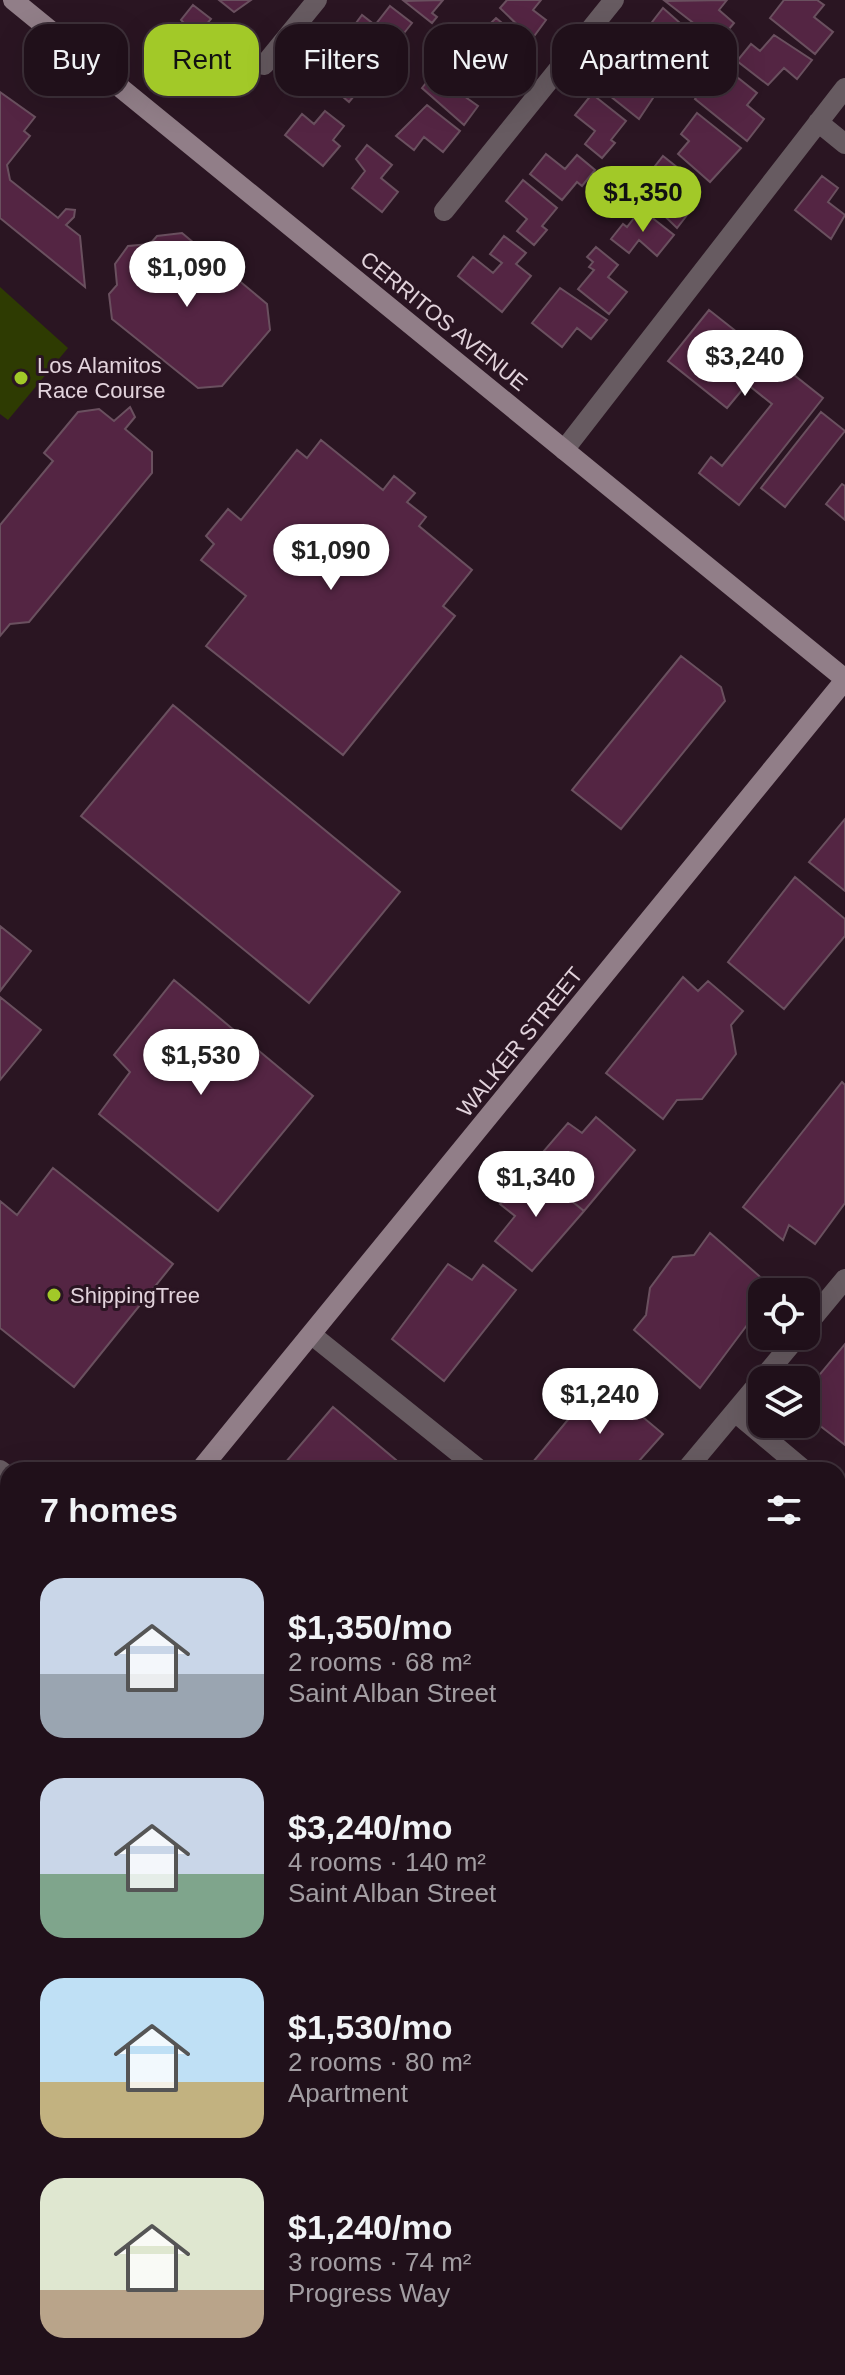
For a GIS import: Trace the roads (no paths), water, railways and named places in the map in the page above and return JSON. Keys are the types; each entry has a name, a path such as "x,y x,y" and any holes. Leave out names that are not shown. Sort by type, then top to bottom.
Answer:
{"main road":[{"name":"CERRITOS AVENUE","path":"13,0 845,680"},
{"name":"WALKER STREET","path":"207,1462 845,680"}],"street":[{"path":"264,65 317,0"},
{"path":"444,211 614,0"},
{"path":"564,450 845,88"},
{"path":"818,122 845,144"},
{"path":"820,1309 845,1279"},
{"path":"312,1335 470,1462"},
{"path":"693,1462 786,1350"},
{"path":"735,1412 794,1462"}],"place":[{"name":"Los Alamitos Race Course","path":"21,378"},
{"name":"ShippingTree","path":"54,1295"}]}
